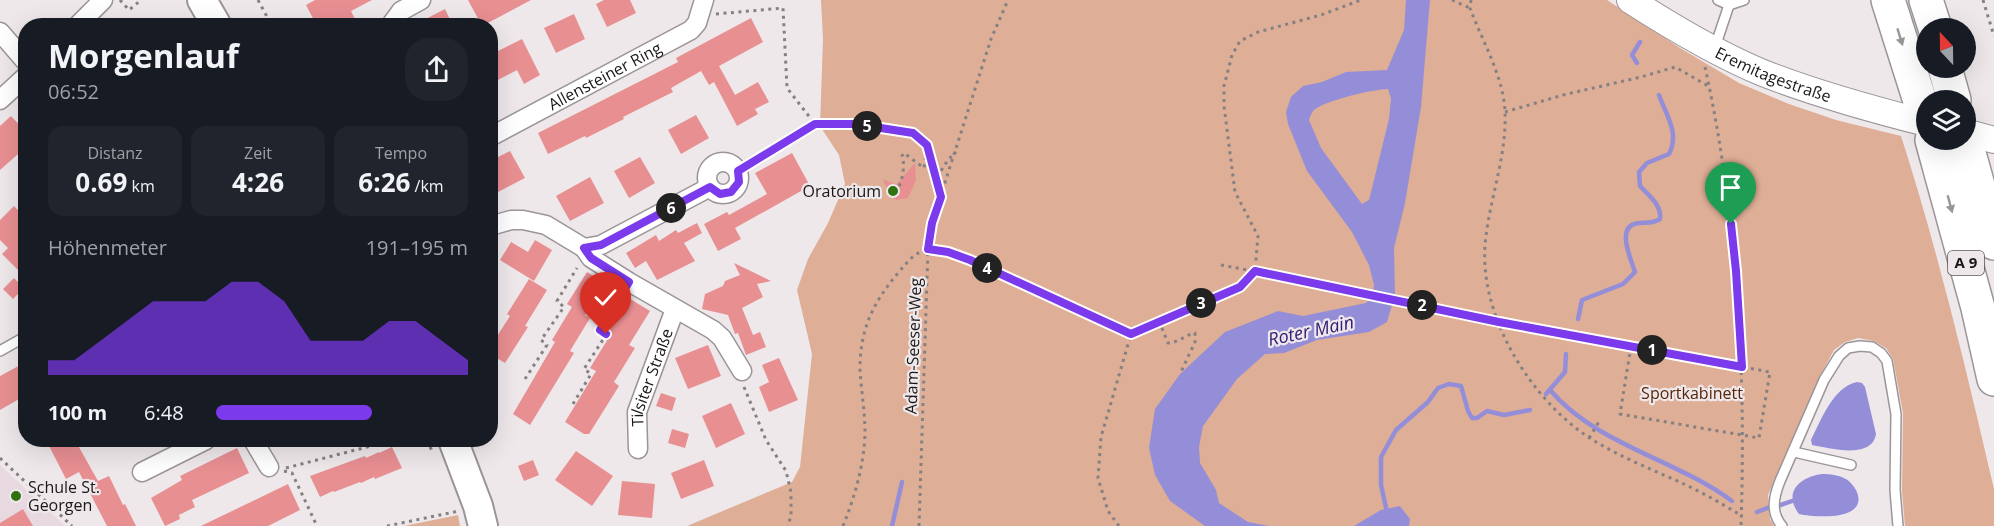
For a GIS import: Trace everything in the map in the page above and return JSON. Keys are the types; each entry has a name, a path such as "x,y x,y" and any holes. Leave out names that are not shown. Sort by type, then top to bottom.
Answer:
{"highway":[{"name":"A 9","path":"1888,0 1911,75 1921,90"},
{"path":"1926,0 1932,18"},
{"name":"A 9","path":"1953,150 1978,308 1994,379"},
{"name":"A 9","path":"1956,150 1994,243"}],"main road":[{"path":"202,0 212,18"},
{"path":"456,447 478,506 483,526"}],"street":[{"path":"85,18 103,0"},
{"path":"395,18 401,11 421,0"},
{"name":"Eremitagestraße","path":"1640,6 1714,49 1762,72 1916,125"},
{"name":"Allensteiner Ring","path":"498,132 691,30 702,8"},
{"path":"0,32 18,53"},
{"path":"0,100 18,89"},
{"path":"585,250 601,245 710,187 707,175 714,165 727,162 738,171"},
{"name":"Tilsiter Straße","path":"498,224 523,220 546,225 629,282 713,330 722,338 742,371"},
{"name":"Tilsiter Straße","path":"638,449 637,412 675,309"},
{"path":"142,472 192,447"},
{"path":"257,447 269,467"}],"lane":[{"path":"1718,0 1729,5 1744,0"},
{"path":"1714,49 1729,5"},
{"path":"0,351 18,340"},
{"path":"1782,526 1776,516 1774,496 1824,381 1839,356 1848,348 1860,346 1872,347 1887,361 1896,414 1897,526"},
{"path":"1794,452 1851,465"}],"path":[{"path":"120,0 129,10 141,0"},
{"path":"258,0 268,18"},
{"name":"Adam-Seeser-Weg","path":"919,526 928,249 932,223 991,39 1008,0"},
{"path":"1119,526 1108,511 1098,478 1101,437 1131,334 1240,287 1255,271 1258,236 1234,192 1230,162 1224,86 1232,55 1240,41 1258,32 1321,15 1361,0"},
{"path":"1452,0 1470,8"},
{"path":"1471,0 1470,8 1499,81 1505,112 1503,144 1484,254 1488,288 1499,322 1518,363 1541,395 1589,438 1742,516"},
{"path":"1983,0 1994,36"},
{"path":"702,8 783,8 787,88 815,124"},
{"path":"1505,112 1675,67 1710,87 1728,200 1736,271 1742,367 1741,526"},
{"path":"738,171 815,124 855,124 913,133 927,145 941,197"},
{"path":"899,186 902,181 904,153 924,168 927,145"},
{"path":"937,177 956,152"},
{"path":"843,526 858,482 862,461 865,433 860,368 862,342 868,319 875,303 914,256 928,249 948,252 1131,334"},
{"path":"525,379 547,345 541,340 564,307 557,301 585,250"},
{"path":"1221,265 1397,299 1499,322 1631,346 1770,372 1759,438 1620,414 1631,346"},
{"path":"573,404 591,374 585,369 606,334 600,330 629,282"},
{"path":"1159,321 1168,343 1195,333 1195,342 1180,374"},
{"path":"742,371 745,390 759,426 786,471 791,492 788,526"},
{"path":"1589,438 1600,420"},
{"path":"269,467 289,468 368,447"},
{"path":"0,458 72,526"},
{"path":"269,467 292,472 317,526"},
{"path":"387,526 459,511"}],"shaded area":[{"name":"Schule St. Georgen","path":"0,465 65,526 0,526"}],"green space":[{"name":"Sportkabinett","path":"821,0 1607,0 1739,83 1789,104 1836,120 1901,136 1959,342 1994,489 1994,526 1905,526 1902,491 1903,413 1893,359 1886,348 1874,341 1858,338 1845,342 1834,350 1820,376 1768,495 1770,519 1774,526 687,526 792,482 800,467 812,354 797,290 808,259 828,223 845,184 839,155 820,126 823,39"},
{"path":"458,515 460,526 404,526"}],"water":[{"path":"1406,0 1430,0 1421,107 1405,203 1394,248 1395,295 1387,322 1369,332 1317,340 1284,353 1265,354 1237,379 1203,426 1199,447 1200,463 1216,490 1219,503 1248,522 1269,526 1205,526 1170,501 1155,475 1149,448 1155,409 1180,374 1225,332 1278,311 1303,316 1366,303 1373,295 1374,285 1369,265 1352,232 1307,171 1288,124 1286,112 1291,97 1303,86 1322,82 1346,72 1387,70 1404,30","holes":["1388,89 1391,98 1389,119 1369,200 1362,204 1321,148 1309,120 1313,111 1318,107 1349,96"]},
{"path":"1857,382 1862,383 1865,387 1876,434 1873,442 1858,450 1839,450 1812,445 1811,440 1829,405 1841,390"},
{"path":"1822,474 1846,479 1852,484 1859,500 1855,508 1837,516 1799,514 1793,499 1796,487 1806,479"},
{"path":"1400,506 1410,519 1409,526 1354,526 1381,510"}],"building":[{"path":"315,0 372,0 351,11 354,18 313,18 306,5"},
{"path":"468,0 531,0 497,18 478,18"},
{"path":"604,0 630,0 636,13 607,27 596,4"},
{"path":"445,9 449,18 428,18"},
{"path":"574,14 585,39 556,53 544,28"},
{"path":"751,18 763,42 719,66 735,95 758,82 769,102 755,109 758,114 737,126 714,82 709,85 701,71 671,88 673,92 623,117 624,119 548,154 538,133 678,62 676,58"},
{"path":"522,39 540,75 524,84 517,70 498,80 498,51"},
{"path":"696,115 709,138 681,154 668,130"},
{"path":"11,116 18,123 18,154 0,170 0,126"},
{"path":"510,151 525,178 498,192 498,157"},
{"path":"792,153 810,186 735,228 741,239 718,251 704,224 727,212 729,215 767,194 755,173"},
{"path":"640,157 655,183 629,198 614,171"},
{"path":"915,163 916,180 908,198 896,200 890,196 883,179 896,185"},
{"path":"590,177 604,203 570,221 556,196"},
{"path":"14,206 18,210 18,270 2,254 8,248 0,240 0,220"},
{"path":"697,223 702,233 684,243 695,261 657,280 646,261 635,268 626,253 656,235 659,241 676,230 678,233"},
{"path":"535,240 552,250 534,281 500,260 511,242 528,252"},
{"path":"734,263 771,281 757,284 763,297 742,308 753,335 760,332 766,347 746,355 728,315 702,309 705,294 723,286 725,281 740,275"},
{"path":"587,272 605,283 585,315 590,318 570,351 574,353 530,425 513,414 555,342 552,340 572,307 567,304"},
{"path":"14,278 18,282 18,294 13,299 3,289"},
{"path":"529,279 547,290 525,326 528,327 505,363 498,359 498,335 510,316 507,314"},
{"path":"627,297 650,311 629,345 635,348 614,382 619,386 589,434 584,434 565,422 596,371 590,368 611,334 606,331"},
{"path":"708,345 721,376 688,389 675,358"},
{"path":"779,358 798,400 769,412 759,387 769,382 762,365"},
{"path":"18,366 18,400 0,410 0,376"},
{"path":"661,393 676,398 672,411 656,406"},
{"path":"731,403 745,434 716,448 702,416"},
{"path":"672,429 689,434 685,448 668,443"},
{"path":"50,447 79,447 98,481 109,476 136,526 107,526 79,472 66,479"},
{"path":"392,447 402,468 320,497 310,476"},
{"path":"237,448 249,473 192,500 195,507 179,515 180,519 165,526 151,498 182,480 180,476"},
{"path":"576,451 613,476 592,506 555,480"},
{"path":"533,460 539,475 524,481 518,466"},
{"path":"704,460 714,486 681,499 671,473"},
{"path":"622,481 655,484 652,518 618,515"},
{"path":"288,484 300,510 268,526 201,526"},
{"path":"23,509 33,526 0,526 0,523"}],"waterway":[{"name":"Roter Main","path":"1637,63 1632,55 1640,42"},
{"name":"Roter Main","path":"1578,319 1582,300 1623,284 1635,272 1626,244 1627,230 1631,225 1660,219 1657,205 1640,186 1639,172 1647,163 1669,154 1672,146 1673,131 1659,95"},
{"name":"Roter Main","path":"1546,394 1565,372 1566,354"},
{"name":"Roter Main","path":"1390,526 1381,485 1381,457 1396,430 1428,402 1438,388 1449,384 1461,386 1472,418 1477,418 1487,411 1504,415 1530,410"},
{"path":"1550,390 1590,425 1710,486 1732,501"},
{"path":"892,526 902,482"},
{"path":"1778,506 1792,501"},
{"path":"1757,512 1770,507"}],"place":[{"name":"Oratorium","path":"893,191"},
{"name":"Schule St. Georgen","path":"16,496"}],"route":[{"path":"606,334 600,330 629,282 591,258 584,248 601,245 710,187 720,194 731,192 739,182 738,171 815,124 855,124 913,133 927,145 941,197 932,223 928,249 948,252 970,260 1131,334 1240,287 1255,271 1499,322 1742,367 1731,224"}]}
